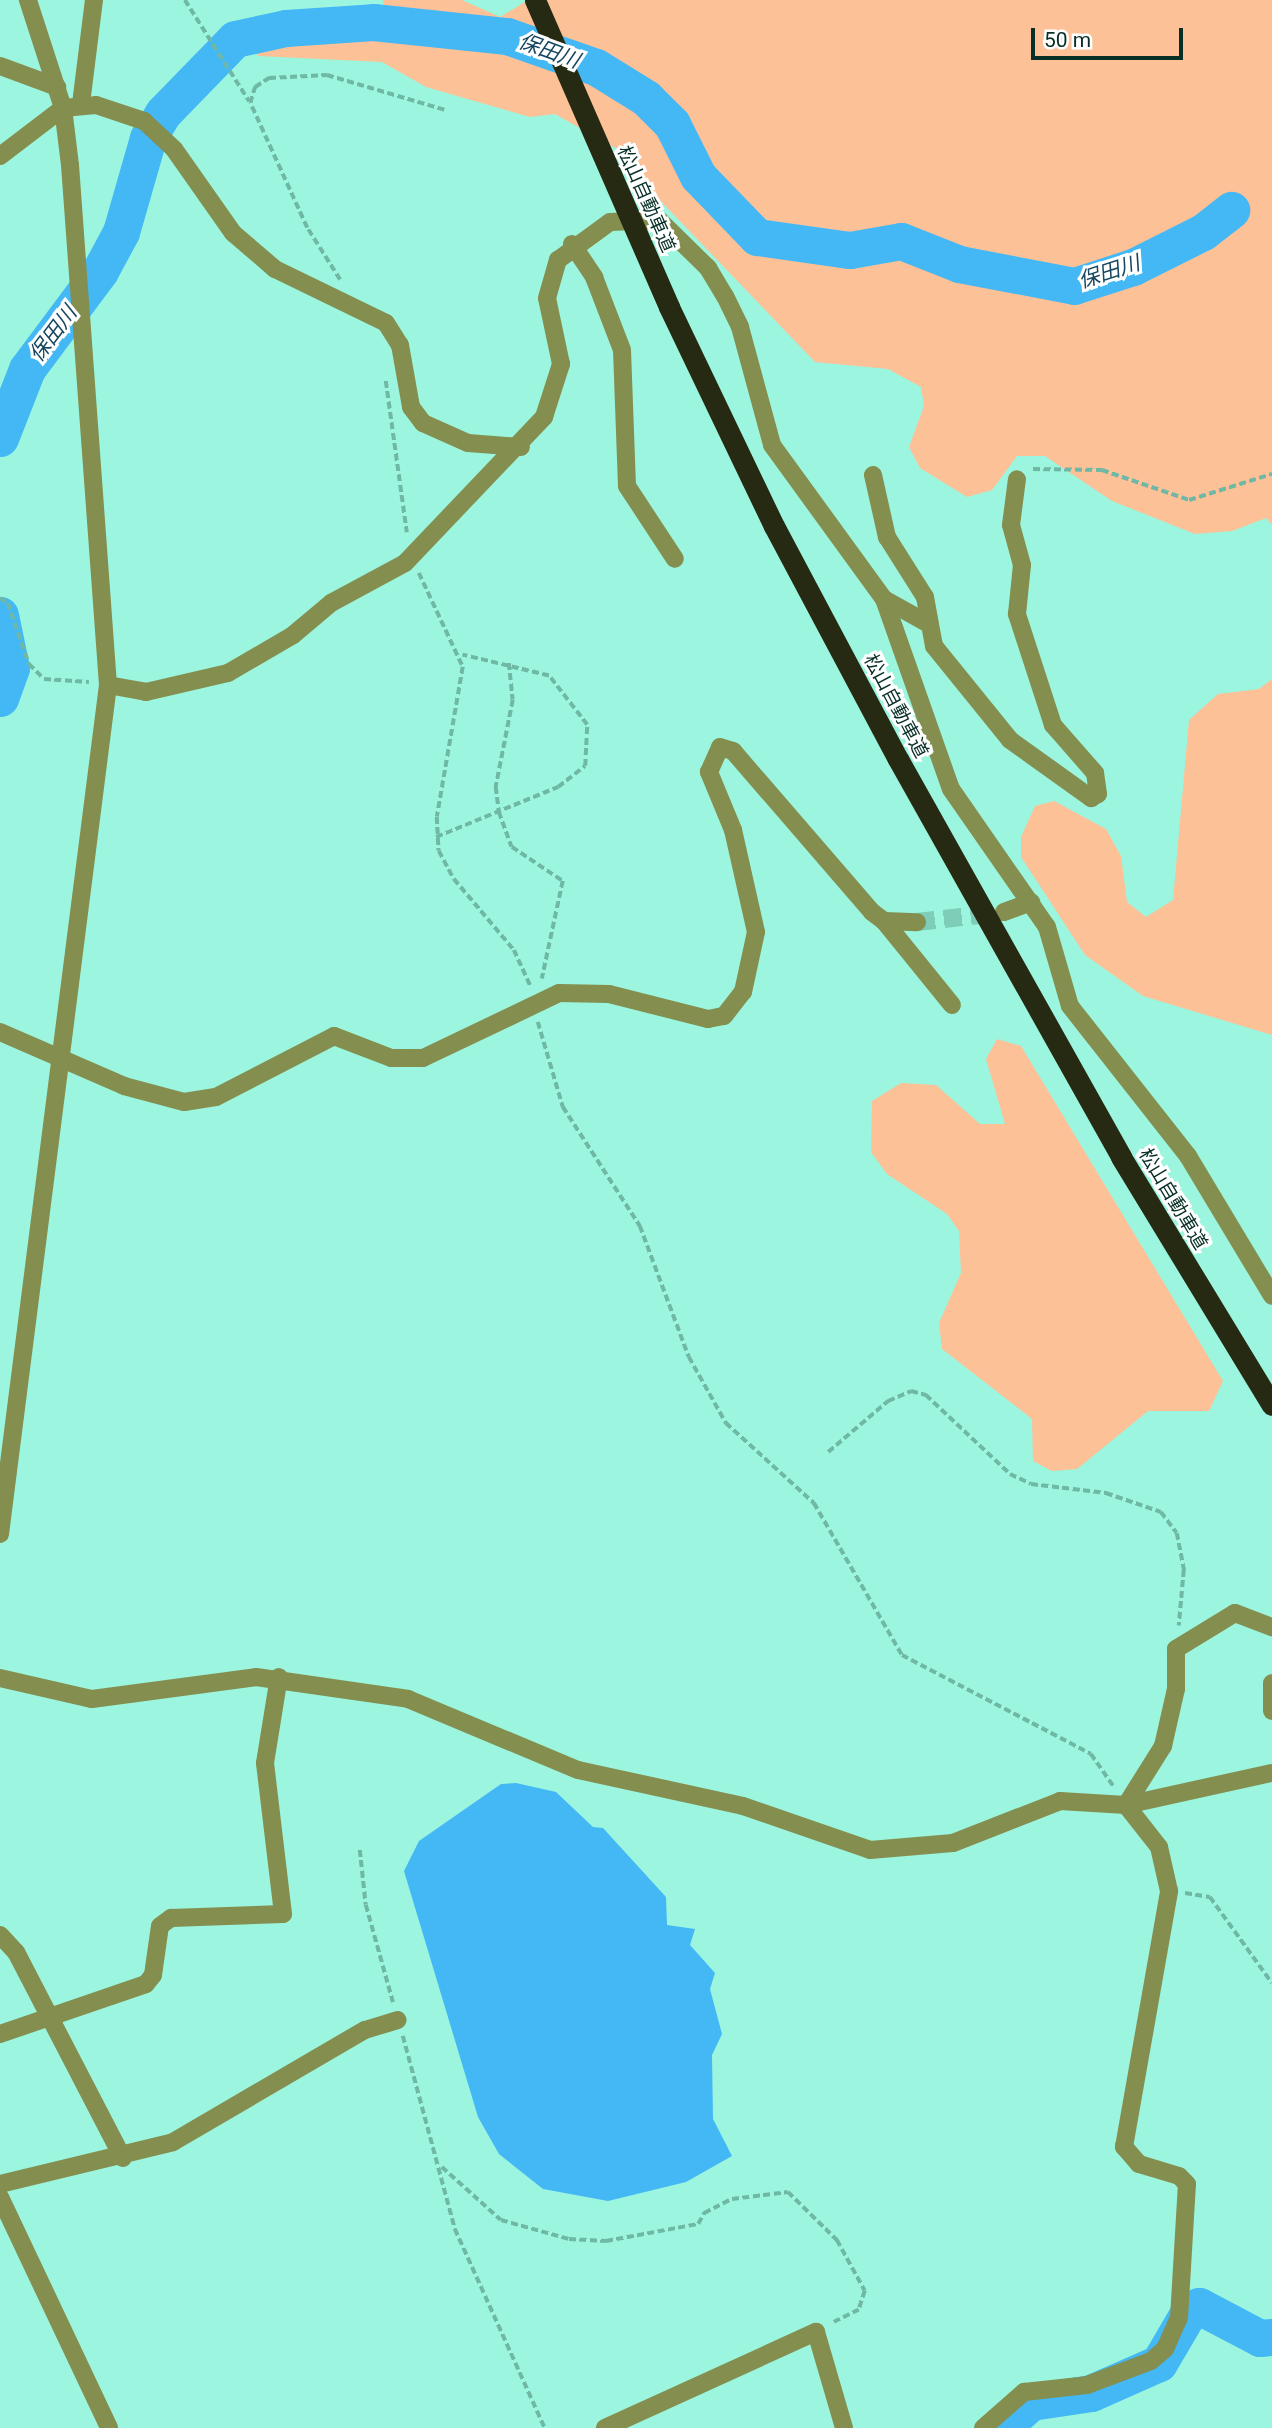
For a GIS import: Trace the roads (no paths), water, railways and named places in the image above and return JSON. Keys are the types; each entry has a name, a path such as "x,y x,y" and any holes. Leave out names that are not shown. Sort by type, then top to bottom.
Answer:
{"highway":[{"name":"松山自動車道","path":"535,0 669,307 774,526 917,793 1121,1157 1272,1405"}],"street":[{"path":"29,0 57,87 72,106 144,121 174,149 233,233 296,284 357,309 394,332 411,407 423,423 468,443 521,447"},
{"path":"0,1534 108,685 72,106 94,0"},
{"path":"0,66 57,87"},
{"path":"0,156 72,106"},
{"path":"108,685 146,692 228,673 411,554 521,447 556,391 559,339 547,298 558,260 572,244 610,222 651,218 708,268 740,327 772,445 884,599 960,808 1031,902 1047,928 1079,1021 1188,1156 1272,1296"},
{"path":"572,244 594,277 622,350 627,486 675,559"},
{"path":"873,475 887,537 925,597 934,646 1010,740 1079,792 1098,794 1095,773 1053,725 1017,614 1022,565 1010,525 1017,479"},
{"path":"884,599 929,624"},
{"path":"0,1032 62,1054 124,1086 184,1102 216,1097 334,1036 391,1058 423,1058 536,1002 580,990 661,1004 708,1019 734,1008 750,973 756,932 733,830 709,772 720,747 733,751 884,920 953,1005"},
{"path":"1004,912 1031,902"},
{"path":"884,920 917,922"},
{"path":"1248,1258 1272,1273"},
{"path":"0,1400 12,1428"},
{"path":"1126,1805 1163,1746 1176,1689 1176,1649 1235,1613 1272,1627"},
{"path":"0,2034 50,2013 146,1983 153,1975 160,1926 171,1918 282,1914 265,1763 279,1677"},
{"path":"0,1678 92,1699 279,1677 449,1711 578,1770 743,1806 870,1850 953,1843 1060,1801 1126,1805 1272,1773"},
{"path":"1272,1683 1272,1711"},
{"path":"983,2428 1024,2392 1087,2385 1151,2361 1165,2349 1179,2318 1187,2184 1179,2176 1139,2164 1124,2147 1169,1891 1158,1847 1126,1805"},
{"path":"0,1935 50,2013 123,2158"},
{"path":"0,2184 29,2172 123,2158 173,2142 354,2037 398,2020"},
{"path":"0,2197 108,2428"},
{"path":"605,2428 816,2332 844,2428"}],"water":[{"path":"516,1783 556,1792 593,1827 603,1828 666,1897 667,1925 695,1929 690,1945 715,1973 710,1989 722,2034 712,2055 713,2119 732,2156 686,2182 608,2201 543,2189 499,2154 478,2117 404,1871 419,1841 501,1784"}],"waterway":[{"name":"保田川","path":"0,438 27,369 100,271 121,232 148,138 163,113 235,39 286,28 373,22 507,36 596,67 646,98 672,124 698,176 757,237 850,250 901,241 959,264 1074,286 1133,267 1203,232 1231,210"},
{"name":"保田川","path":"0,615 11,668 0,698"},
{"path":"1002,2428 1031,2402 1091,2393 1159,2363 1190,2310 1199,2306 1260,2338 1272,2337"}],"tunnel":[{"path":"917,922 997,913"}]}
